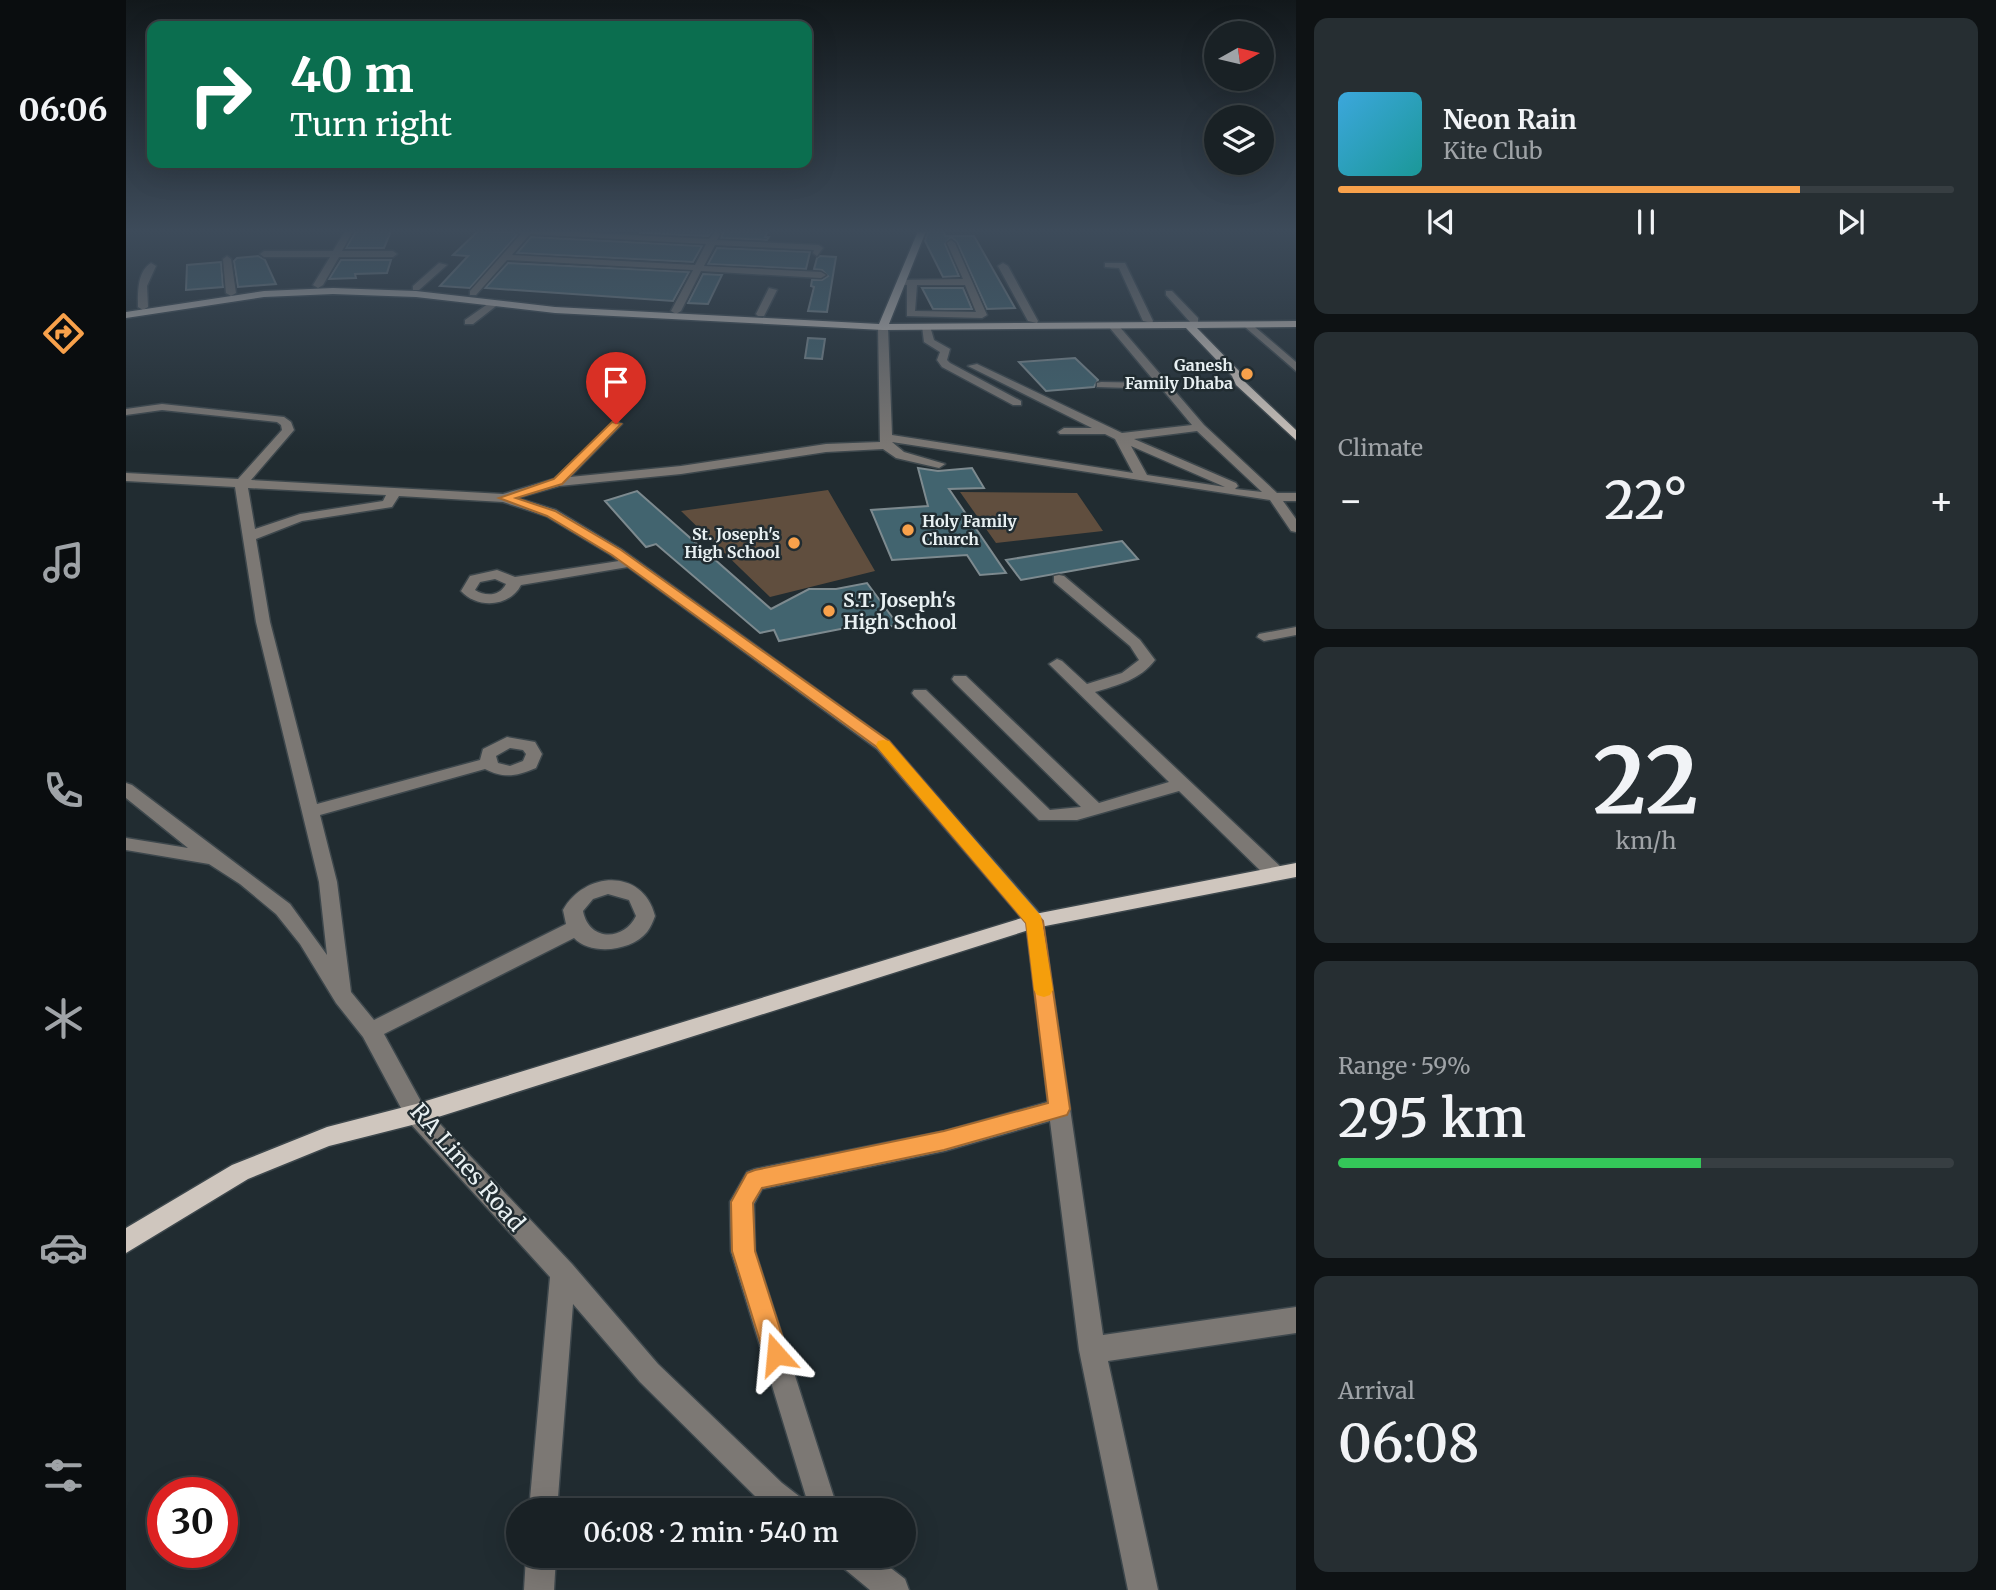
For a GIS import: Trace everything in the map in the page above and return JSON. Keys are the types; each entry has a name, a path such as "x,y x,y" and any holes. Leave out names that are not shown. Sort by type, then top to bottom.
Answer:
{"main road":[{"path":"126,310 155,305"},
{"path":"126,316 194,305"},
{"path":"514,305 555,310 885,324 1033,321 1148,321 1249,326 1294,324"},
{"path":"611,305 926,328 1114,327 1184,323 1294,324"},
{"path":"885,324 895,305"},
{"path":"1184,323 1226,376 1240,383 1296,436"},
{"path":"126,1241 240,1172 327,1137 416,1114 1035,921 1296,870"}],"street":[{"path":"469,322 492,305"},
{"path":"676,311 679,305"},
{"path":"761,314 765,305"},
{"path":"909,305 910,314 982,315 978,305"},
{"path":"1024,305 1033,321"},
{"path":"1141,305 1148,321"},
{"path":"1175,305 1184,323"},
{"path":"885,324 885,441 900,455 939,464"},
{"path":"1249,326 1296,368"},
{"path":"1114,327 1200,427 1275,498 1296,528"},
{"path":"926,328 929,342 946,351 942,360 946,365 1017,403"},
{"path":"973,366 1114,434 1255,496"},
{"path":"1101,385 1165,386"},
{"path":"126,412 162,407 280,419 287,424 288,430 241,484"},
{"path":"558,482 616,424"},
{"path":"1064,432 1114,434 1200,427"},
{"path":"1114,434 1142,478"},
{"path":"505,498 558,482 681,470 885,441 1255,496 1296,497"},
{"path":"126,477 505,498 551,513 631,563 883,745 1035,921 1092,1350 1143,1590"},
{"path":"241,484 263,622 328,882 342,997"},
{"path":"250,537 268,527 298,517 387,505 395,492"},
{"path":"513,582 631,563"},
{"path":"1059,579 1135,643 1147,660 1143,667 1131,674 1085,690"},
{"path":"1264,637 1296,631"},
{"path":"1057,664 1275,873"},
{"path":"960,679 1094,809"},
{"path":"920,693 1045,816 1058,818 1184,783"},
{"path":"310,812 488,763"},
{"name":"RA Lines Road","path":"126,789 283,909 307,939 342,997 371,1031 416,1114 563,1273 649,1373 778,1498"},
{"path":"126,845 213,858"},
{"path":"371,1031 576,928"},
{"path":"820,1498 743,1251 742,1202 755,1180 944,1141 1059,1109"},
{"path":"544,1498 563,1273"},
{"path":"1092,1350 1296,1320"},
{"path":"539,1590 540,1568"},
{"path":"866,1568 894,1590"}],"shaded area":[{"path":"828,490 875,571 770,597 681,511"},
{"path":"960,492 1077,493 1103,531 996,543"}],"building":[{"path":"809,305 828,305 827,312 808,311"},
{"path":"931,305 970,305 972,309 933,309"},
{"path":"985,305 1013,305 1015,308 987,309"},
{"path":"808,338 825,339 822,359 805,358"},
{"path":"1075,358 1098,380 1094,387 1046,391 1019,362"},
{"path":"918,468 938,471 972,468 984,488 949,489 1006,573 980,575 967,555 892,560 871,510 928,506"},
{"path":"637,491 771,609 809,589 836,589 867,583 898,625 871,630 866,624 779,641 774,630 760,633 656,544 646,547 605,501"},
{"path":"1122,541 1138,559 1021,580 1006,560"}],"slow traffic":[{"path":"883,745 1035,921 1044,990"}],"place":[{"name":"Ganesh Family Dhaba","path":"1247,374"},
{"name":"Holy Family Church","path":"908,530"},
{"name":"St. Joseph's High School","path":"794,543"},
{"name":"S.T. Joseph's High School","path":"829,611"}],"route":[{"path":"616,424 558,482 505,498 551,513 616,552 883,745 1035,921 1059,1109 944,1141 755,1180 742,1202 743,1251 776,1354"}]}
